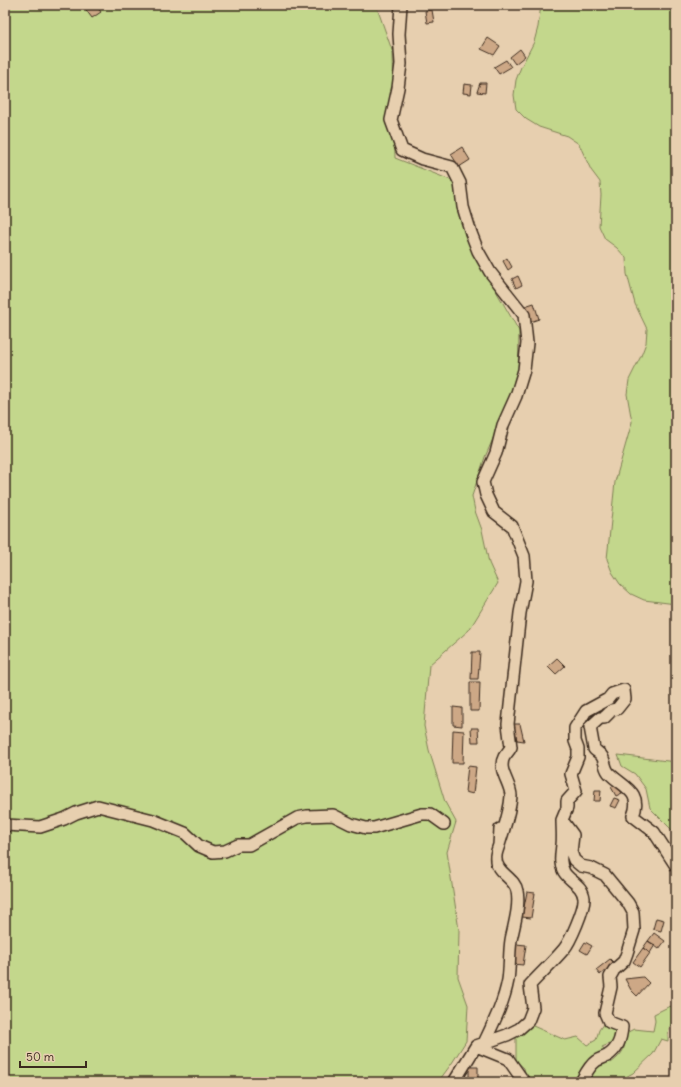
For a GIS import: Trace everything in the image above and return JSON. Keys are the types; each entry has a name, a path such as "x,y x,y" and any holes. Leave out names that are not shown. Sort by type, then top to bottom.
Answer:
{"street":[{"path":"401,5 399,34 401,64 398,88 391,120 402,150 422,159 452,167 460,183 463,207 478,251 490,272 524,315 527,342 524,370 516,396 503,425 496,453 483,482 486,495 494,512 512,526 524,556 526,581 520,612 508,724 511,747 503,758 502,766 505,777 511,788 511,797 509,812 496,858 499,867 506,876 515,883 518,892 515,922 511,941 508,980 500,1010 480,1044 454,1082"},
{"path":"480,1044 507,1035 519,1029 528,1021 533,1008 530,985 565,948 580,916 584,899 579,885 569,878 564,872 560,854 562,845 562,820 568,808 568,801 576,791 571,774 578,757 578,749 575,741 575,728 586,711 608,699 612,694 624,690 625,699 617,709 612,710 604,718 600,718 590,727 594,749 601,754 610,774 628,787 631,792 635,801 633,816 654,832 676,866"},
{"path":"5,825 40,827 64,819 76,812 98,806 153,820 185,833 199,846 213,852 225,851 238,845 249,845 297,818 307,816 333,815 351,824 366,828 374,828 422,814 430,814 444,824"},
{"path":"562,820 573,835 571,852 574,860 581,866 591,868 605,875 628,903 633,912 634,930 624,961 614,970 610,977 611,987 605,1012 609,1022 622,1027 619,1044 608,1056 595,1062 581,1082"},
{"path":"499,844 500,829"},
{"path":"480,1044 508,1059 524,1082"}],"green space":[{"path":"5,5 376,5 393,53 395,158 453,181 468,242 519,331 518,382 485,457 472,496 475,511 482,530 489,563 498,583 469,630 429,665 424,726 429,750 445,802 456,822 447,852 459,930 458,977 468,1005 466,1041 438,1082 5,1082"},
{"path":"541,5 676,5 676,604 644,600 631,594 620,584 612,572 607,559 615,482 632,422 627,394 629,380 646,343 647,329 635,304 627,274 626,258 617,248 605,239 599,226 601,195 600,182 591,170 579,144 567,136 539,127 526,119 516,109 514,95 516,80 534,42"},
{"path":"618,755 676,762 676,829 674,832 650,808 646,789 635,774 622,766"},
{"path":"676,1005 676,1020 671,1024 669,1029 668,1041 661,1039 653,1054 633,1073 622,1079 608,1082 531,1082 526,1077 524,1068 516,1061 516,1036 523,1025 533,1026 565,1040 578,1037 587,1045 596,1040 599,1030 606,1020 615,1023 614,1042 602,1047 611,1063 623,1050 626,1033 634,1029 653,1031 655,1021 654,1014"}],"building":[{"path":"96,5 101,12 92,18 86,10"},
{"path":"432,10 434,22 427,23 425,11"},
{"path":"488,38 500,46 494,55 481,49"},
{"path":"520,49 525,56 515,64 510,57"},
{"path":"506,60 511,67 499,74 494,67"},
{"path":"480,83 486,83 485,93 477,92"},
{"path":"464,84 472,85 471,94 463,93"},
{"path":"462,147 470,160 459,167 451,154"},
{"path":"507,258 512,267 508,270 503,261"},
{"path":"518,276 522,285 516,288 512,279"},
{"path":"534,303 539,319 530,322 525,306"},
{"path":"472,652 480,652 478,679 471,679"},
{"path":"557,658 565,666 556,674 548,666"},
{"path":"470,682 480,682 479,711 470,711"},
{"path":"453,707 462,708 462,726 453,725"},
{"path":"513,724 520,724 524,741 517,740"},
{"path":"471,728 478,728 479,742 472,742"},
{"path":"453,730 464,731 463,763 452,763"},
{"path":"468,766 476,767 473,794 465,792"},
{"path":"617,784 622,793 616,796 611,787"},
{"path":"595,790 601,790 600,801 594,801"},
{"path":"614,798 620,800 616,808 610,806"},
{"path":"527,892 535,893 531,918 522,917"},
{"path":"656,918 664,920 661,931 653,929"},
{"path":"654,933 665,941 659,949 648,941"},
{"path":"648,941 655,945 650,953 643,948"},
{"path":"585,942 592,946 587,954 580,950"},
{"path":"516,944 526,945 523,965 513,964"},
{"path":"643,948 650,953 640,967 633,962"},
{"path":"610,959 614,963 600,975 596,970"},
{"path":"643,977 649,983 637,996 631,990 625,979"},
{"path":"469,1067 478,1067 478,1082 469,1082"}]}
